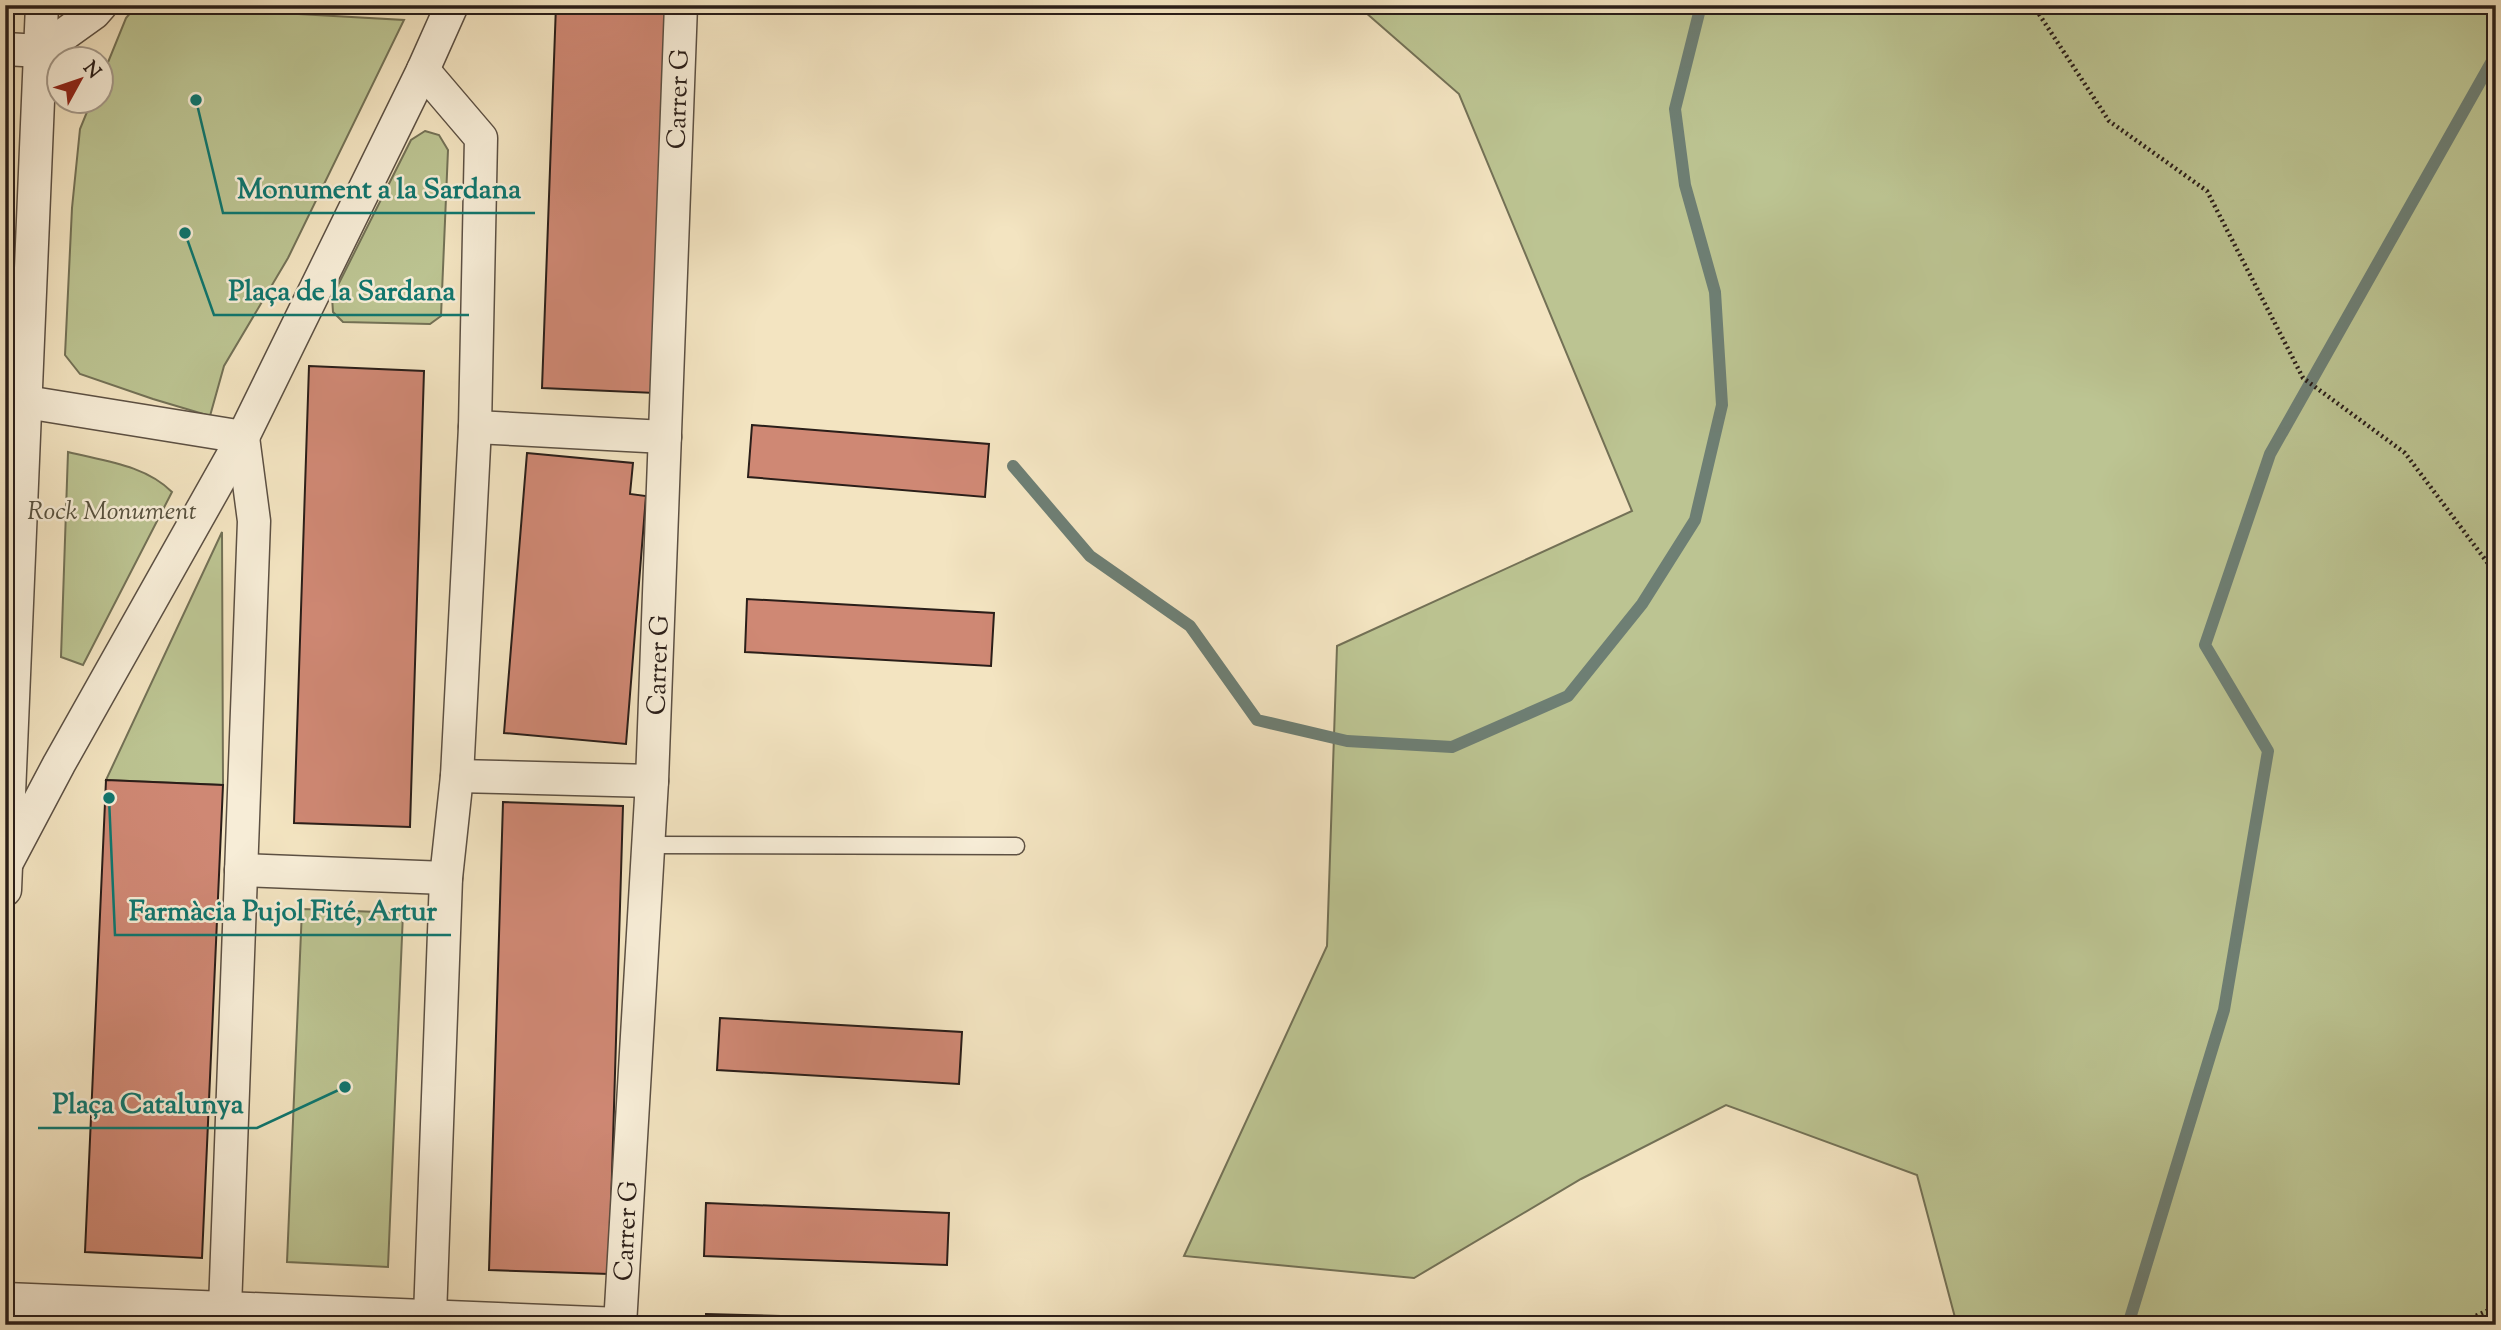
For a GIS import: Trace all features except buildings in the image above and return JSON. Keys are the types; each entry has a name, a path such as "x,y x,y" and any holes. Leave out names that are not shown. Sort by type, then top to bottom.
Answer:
{"street":[{"path":"5,890 42,5"},
{"path":"5,49 41,51 101,5"},
{"path":"6,866 59,764 243,437 423,70 452,5"},
{"name":"Carrer G","path":"620,1324 652,781 681,5"},
{"path":"423,70 481,138 475,428 457,776 446,878 430,1316"},
{"path":"26,402 243,437"},
{"path":"475,428 665,437"},
{"path":"225,1308 254,521 243,437"},
{"path":"457,776 652,781"},
{"path":"241,870 446,878"},
{"path":"6,1304 60,1313 225,1308 620,1324"}],"lane":[{"path":"649,845 1016,846"}],"path":[{"path":"2032,5 2109,121 2207,191 2303,378 2405,453 2496,574"},
{"path":"2456,1325 2491,1309 2496,1311"}],"green space":[{"path":"137,5 404,20 288,258 224,366 210,416 80,374 65,355 72,208 80,129 85,116 116,116 115,46 126,18"},
{"path":"1357,5 2496,5 2496,1325 1957,1325 1917,1175 1726,1105 1581,1179 1414,1278 1184,1256 1327,946 1337,646 1632,511 1459,94"},
{"path":"425,131 439,135 448,150 441,316 430,324 343,322 333,312 332,297 411,140"},
{"name":"Rock Monument","path":"68,452 137,470 172,492 83,665 61,657"},
{"path":"222,532 223,785 106,780"},
{"path":"302,909 403,913 388,1267 287,1262"}],"waterway":[{"path":"1013,466 1090,556 1190,626 1257,720 1347,741 1452,747 1568,696 1642,604 1695,520 1722,405 1715,292 1685,185 1675,109 1701,5"},
{"path":"2128,1325 2224,1010 2268,751 2205,645 2270,454 2496,54"}],"place":[{"name":"Monument a la Sardana","path":"196,100"},
{"name":"Plaça de la Sardana","path":"185,233"},
{"name":"Farmàcia Pujol Fité, Artur","path":"109,798"},
{"name":"Plaça Catalunya","path":"345,1087"}]}
